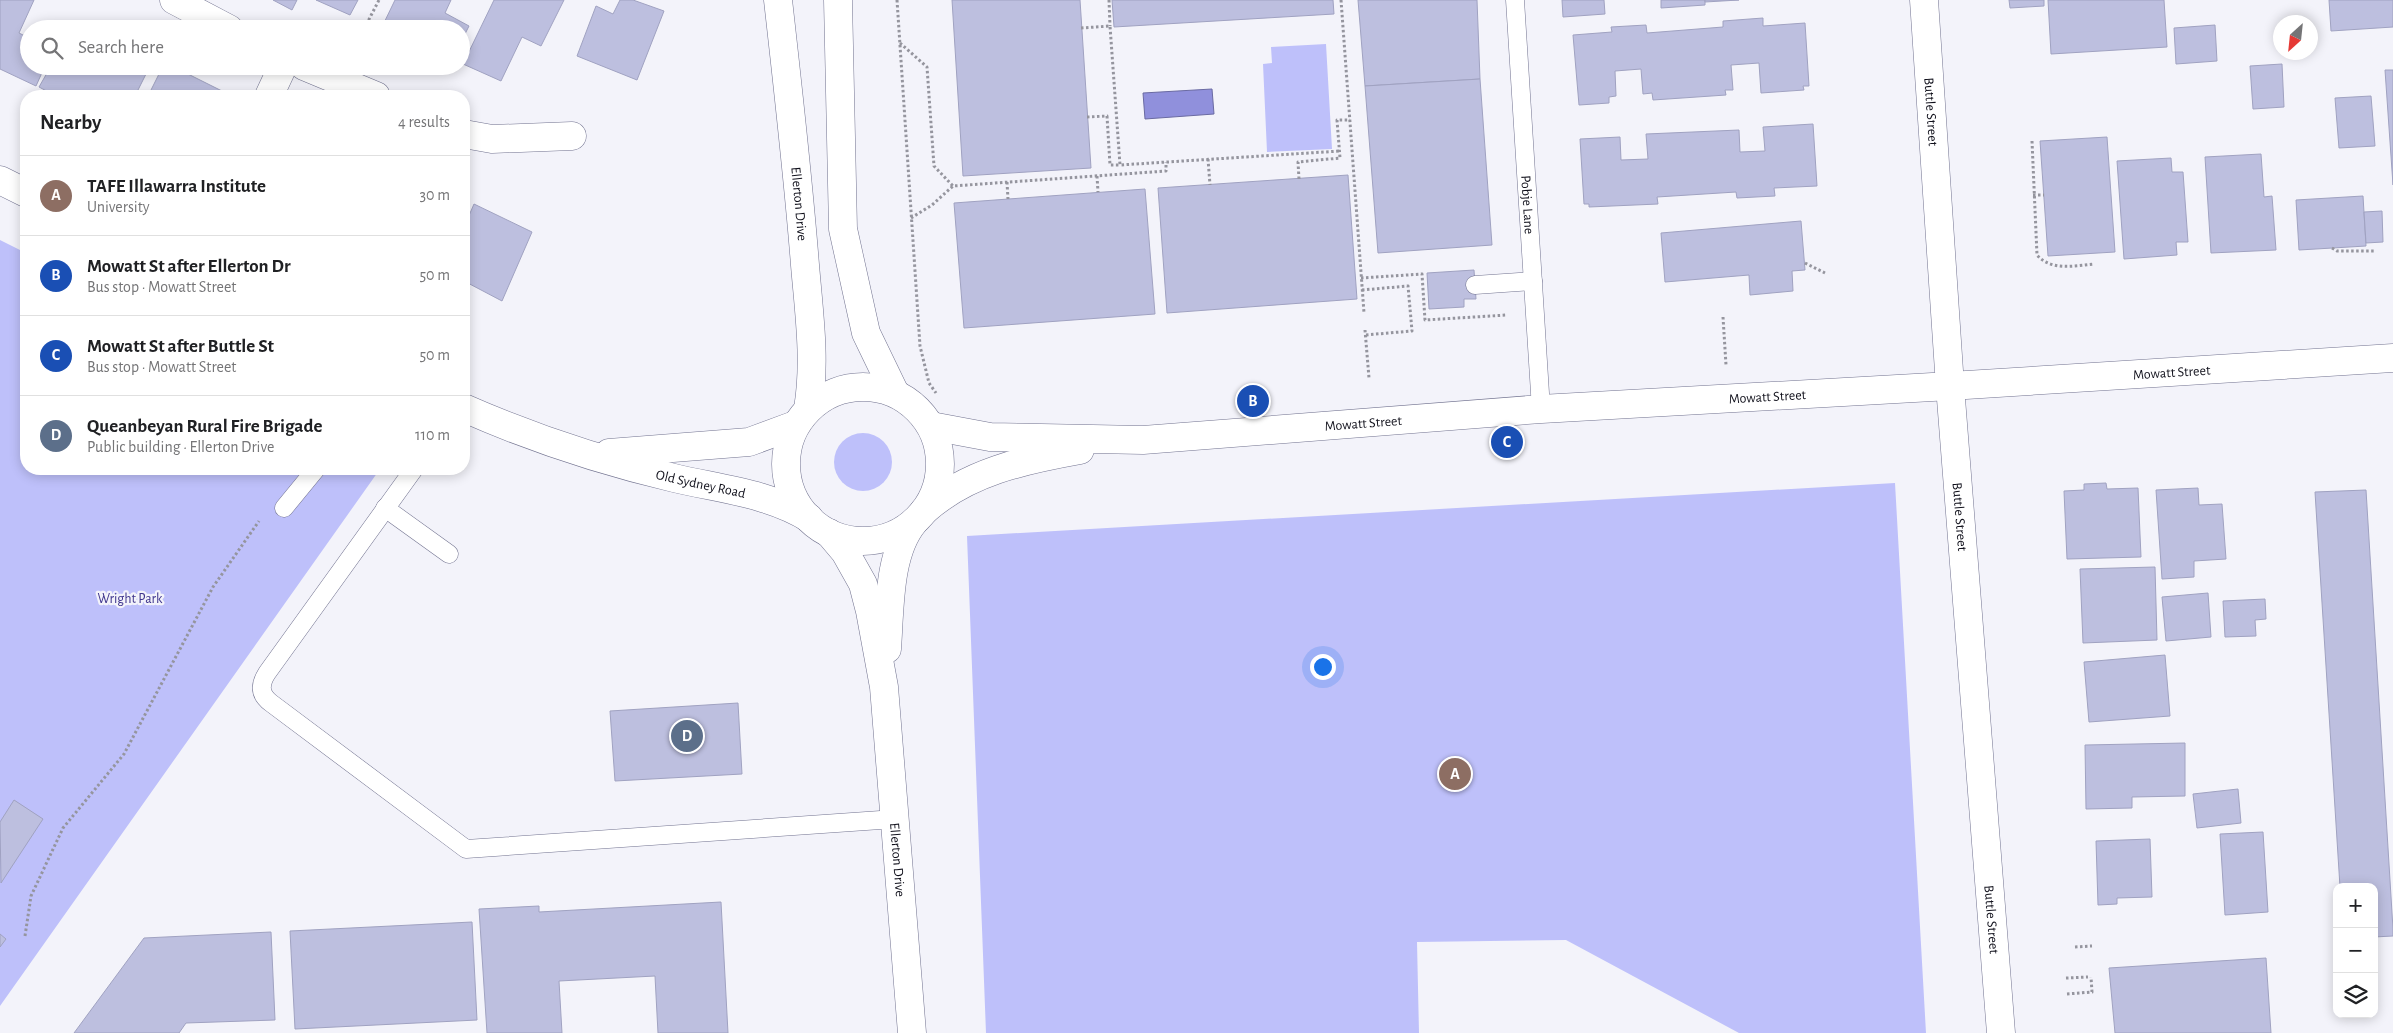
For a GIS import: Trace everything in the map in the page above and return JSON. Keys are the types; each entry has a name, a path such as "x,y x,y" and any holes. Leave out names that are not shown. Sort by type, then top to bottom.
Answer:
{"street":[{"path":"174,0 212,20"},
{"name":"Ellerton Drive","path":"778,0 799,185 810,331 812,382 802,417"},
{"path":"838,0 843,229 866,333 895,393"},
{"name":"Buttle Street","path":"1924,0 1950,386 2001,1033"},
{"path":"272,90 279,75"},
{"path":"326,75 362,90"},
{"path":"470,135 492,139 572,136"},
{"path":"0,180 20,190"},
{"name":"Mowatt Street","path":"919,516 950,490 1006,467 1044,457 1143,440 1540,409 1950,386 2393,358"},
{"path":"848,387 872,387 895,393 916,406 931,426 939,447 941,469 936,491 919,516 896,534 874,540 851,540 819,526 796,502 788,477 786,464 788,444 802,417 826,395 848,387"},
{"name":"Old Sydney Road","path":"470,411 533,438 590,455 675,478 777,502 819,526"},
{"name":"Old Sydney Road","path":"590,455 749,442 802,417"},
{"name":"Mowatt Street","path":"931,426 990,437 1143,440"},
{"name":"Ellerton Drive","path":"884,687 895,567 903,538 919,516"},
{"name":"Ellerton Drive","path":"819,526 845,552 863,584 884,687 912,1033"}],"lane":[{"name":"Pobje Lane","path":"1515,0 1540,409"},
{"path":"1476,285 1533,282"},
{"path":"284,508 311,475"},
{"path":"410,475 267,672 263,679 261,690 270,703 466,849 895,819"},
{"path":"385,508 449,554"}],"path":[{"path":"369,20 379,0"},
{"path":"897,0 920,346 929,383 941,398"},
{"path":"1109,0 1120,165"},
{"path":"1341,0 1364,312"},
{"path":"1082,28 1110,26"},
{"path":"900,43 927,67 934,166 953,186"},
{"path":"1087,117 1107,116 1110,164 1120,165 1340,151"},
{"path":"1299,178 1298,162 1340,158 1337,120 1350,120"},
{"path":"2032,140 2034,235 2037,255 2044,262 2064,266 2094,264"},
{"path":"1208,159 1210,185"},
{"path":"911,219 932,205 953,186 1166,171 1166,162"},
{"path":"1097,176 1098,192"},
{"path":"1007,182 1008,199"},
{"path":"2033,195 2044,195"},
{"path":"2332,248 2337,251 2375,250"},
{"path":"1804,264 1825,273"},
{"path":"1361,278 1422,274 1426,320 1535,314"},
{"path":"1362,290 1408,286 1412,331 1365,335"},
{"path":"1722,317 1728,398"},
{"path":"1365,330 1369,378"},
{"path":"25,936 30,896 63,828 124,754 213,587 262,516"},
{"path":"2075,947 2092,946"},
{"path":"2066,978 2090,977 2092,992 2067,994"}],"green space":[{"path":"1326,44 1332,149 1267,152 1263,64 1272,63 1271,47"},
{"name":"Wright Park","path":"0,240 20,250 20,475 376,475 0,1006"},
{"path":"863,433 879,438 887,446 892,462 887,478 879,486 863,491 847,486 839,478 834,462 839,446 847,438"},
{"path":"1895,483 1926,1033 1739,1033 1566,940 1417,942 1419,1033 986,1033 967,536"}],"shaded area":[{"path":"1212,89 1214,114 1145,119 1143,93"}],"building":[{"path":"0,0 34,0 25,20 20,20 19,33 20,75 41,75 36,86 0,69"},
{"path":"273,0 297,0 292,10"},
{"path":"316,0 358,0 350,15"},
{"path":"395,0 451,0 445,13 458,20 385,20"},
{"path":"494,0 564,0 541,46 522,37 501,81 470,67 470,50"},
{"path":"620,0 633,0 664,11 637,80 577,56 596,6 613,14"},
{"path":"952,0 1080,0 1091,168 963,176"},
{"path":"1112,0 1333,0 1334,14 1114,27"},
{"path":"1358,0 1477,0 1480,79 1365,86"},
{"path":"1562,0 1604,0 1605,14 1563,17"},
{"path":"1661,0 1705,0 1705,5 1661,8"},
{"path":"1705,0 1739,0 1705,2"},
{"path":"2009,0 2044,0 2044,6 2010,8"},
{"path":"2048,0 2164,0 2167,47 2051,54"},
{"path":"2329,0 2393,0 2393,27 2331,31"},
{"path":"1763,18 1763,26 1805,23 1809,86 1803,86 1804,90 1761,93 1759,63 1731,65 1733,90 1725,90 1726,95 1653,100 1652,93 1643,94 1641,69 1615,71 1616,96 1609,97 1609,103 1579,105 1573,35 1612,32 1611,27 1646,25 1647,33 1723,27 1723,21"},
{"path":"2215,25 2217,61 2176,64 2174,28"},
{"path":"2282,64 2284,107 2253,109 2250,66"},
{"path":"2385,70 2393,70 2393,185"},
{"path":"46,75 146,75 138,90 45,90 39,87"},
{"path":"158,75 190,75 220,90 151,90"},
{"path":"1480,79 1492,245 1378,253 1365,86"},
{"path":"2371,96 2375,146 2339,148 2335,98"},
{"path":"1813,124 1817,186 1774,188 1775,196 1737,198 1736,192 1657,197 1658,204 1589,207 1589,204 1584,204 1580,139 1620,137 1621,160 1648,159 1646,134 1739,130 1740,152 1765,151 1763,127"},
{"path":"2107,137 2115,252 2048,256 2040,141"},
{"path":"2261,154 2264,197 2272,196 2276,250 2211,253 2205,157"},
{"path":"2171,158 2172,172 2183,172 2188,242 2176,242 2177,255 2124,259 2117,161"},
{"path":"1348,175 1357,299 1167,313 1158,188"},
{"path":"1145,189 1155,314 964,328 954,203"},
{"path":"2363,196 2366,246 2299,250 2296,200"},
{"path":"474,204 532,232 502,301 470,284 470,213"},
{"path":"2382,211 2383,242 2366,243 2364,212"},
{"path":"1801,221 1805,270 1792,271 1793,291 1750,295 1749,275 1665,282 1661,233"},
{"path":"1474,270 1476,299 1464,299 1464,307 1429,309 1427,273"},
{"path":"2106,483 2107,489 2138,488 2141,557 2067,559 2064,491 2084,490 2084,484"},
{"path":"2198,488 2199,505 2222,504 2226,559 2194,561 2194,577 2162,579 2156,490"},
{"path":"2366,490 2393,936 2378,937 2378,883 2340,883 2315,492"},
{"path":"2155,567 2157,640 2083,643 2080,569"},
{"path":"2208,593 2211,637 2166,641 2162,597"},
{"path":"2265,599 2266,619 2255,620 2256,636 2225,637 2223,601"},
{"path":"2165,655 2170,716 2089,722 2084,662"},
{"path":"738,703 742,774 615,781 610,711"},
{"path":"2185,743 2185,796 2132,797 2132,808 2086,809 2085,745"},
{"path":"2238,789 2241,823 2197,828 2193,794"},
{"path":"14,800 43,819 1,883 0,822"},
{"path":"2263,832 2268,912 2225,915 2220,834"},
{"path":"2150,839 2152,897 2117,898 2117,904 2098,905 2096,841"},
{"path":"721,902 728,1033 658,1033 655,976 559,981 562,1033 487,1033 479,909 539,906 539,912"},
{"path":"472,922 477,1020 295,1029 290,931"},
{"path":"271,932 275,1020 186,1023 179,1033 74,1033 144,938"},
{"path":"0,934 6,939 0,947"},
{"path":"2266,958 2271,1033 2115,1033 2109,968"}],"place":[{"name":"Mowatt St after Ellerton Dr","path":"1253,401"},
{"name":"Mowatt St after Buttle St","path":"1507,442"},
{"name":"Queanbeyan Rural Fire Brigade","path":"687,736"},
{"name":"TAFE Illawarra Institute","path":"1455,774"}]}
